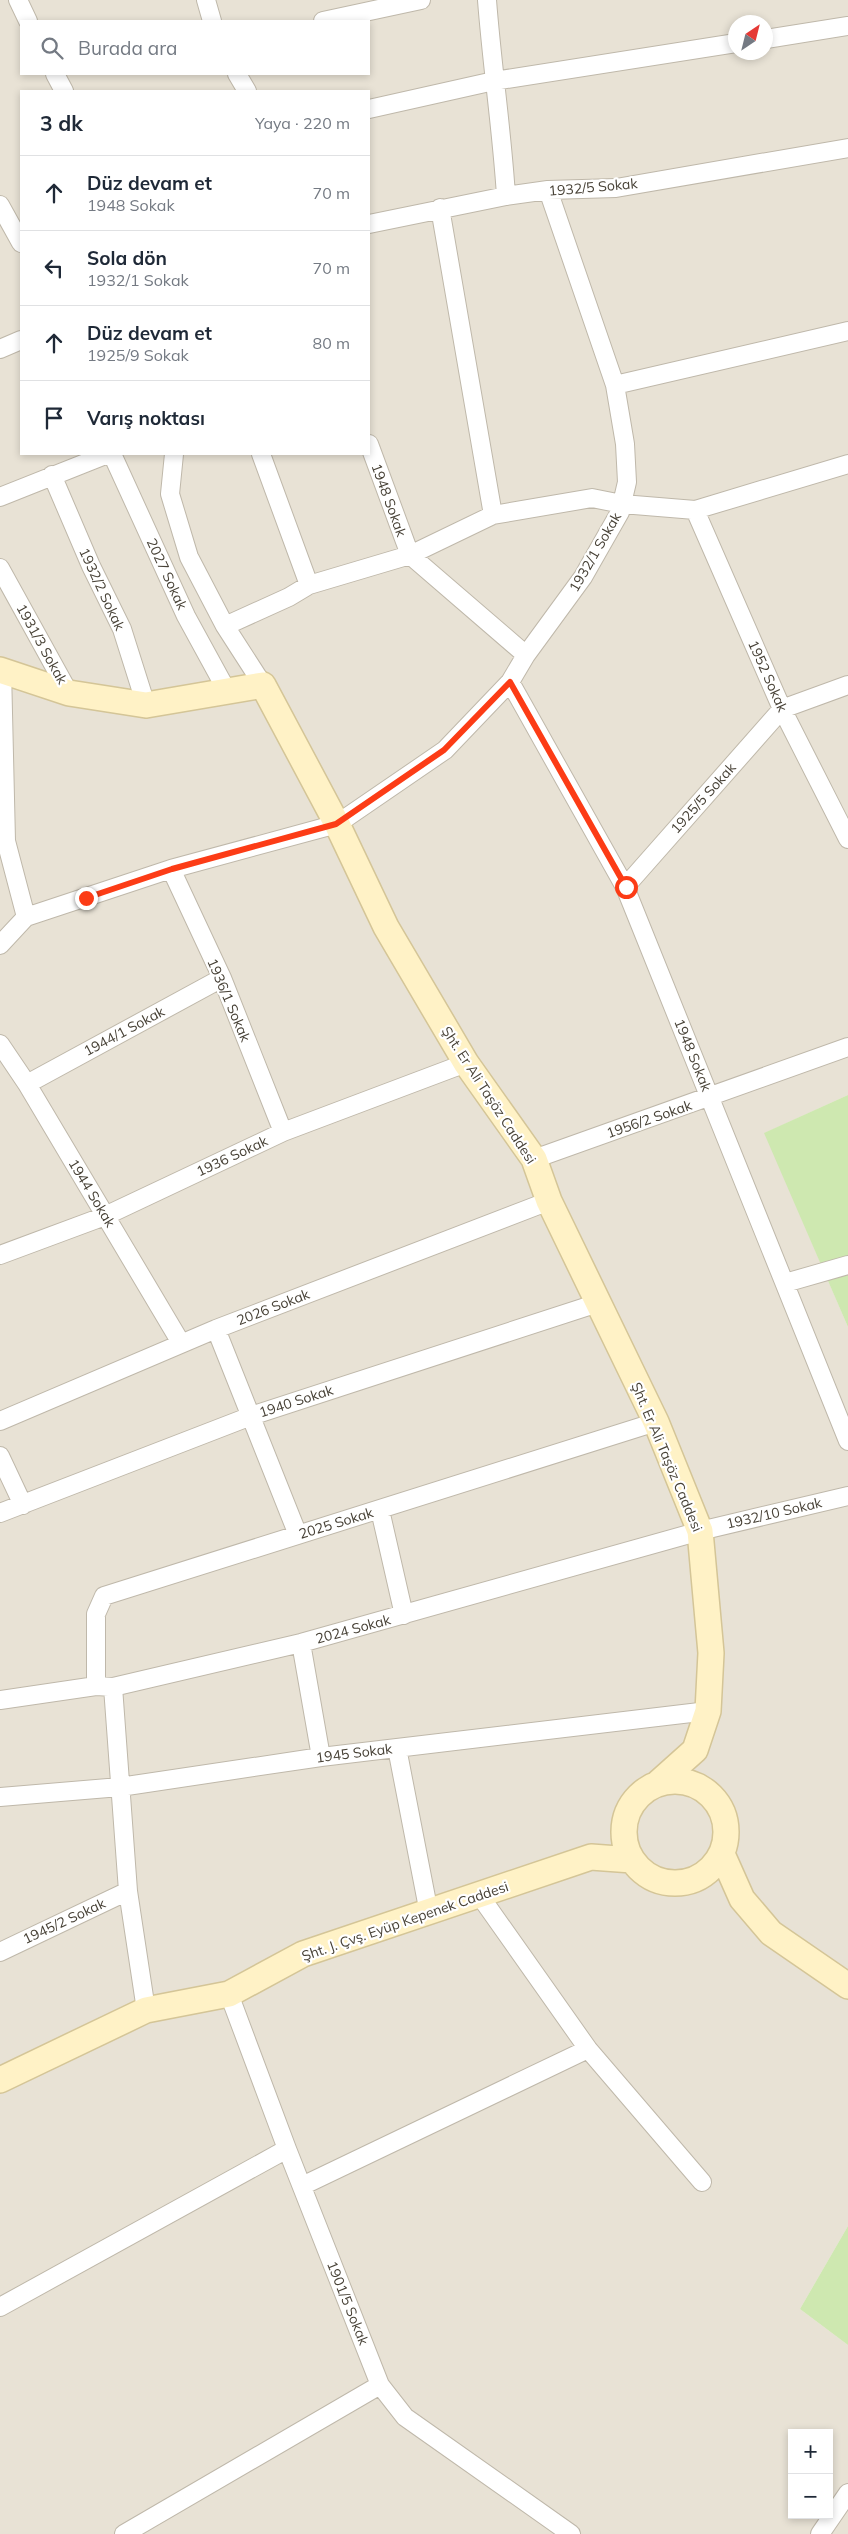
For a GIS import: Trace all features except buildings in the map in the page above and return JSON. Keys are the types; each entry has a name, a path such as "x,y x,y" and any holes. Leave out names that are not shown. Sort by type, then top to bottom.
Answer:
{"street":[{"path":"18,0 28,20"},
{"path":"206,0 212,20"},
{"path":"328,20 421,0"},
{"path":"487,0 494,81 502,136 506,196"},
{"path":"773,37 848,26"},
{"path":"370,109 494,81 728,44"},
{"path":"56,75 63,90"},
{"path":"238,75 246,90"},
{"name":"1932/5 Sokak","path":"370,224 506,196 548,190 616,188 848,148"},
{"name":"1932/1 Sokak","path":"26,917 172,869 336,824 444,750 510,682 526,654 583,577 620,512 627,482 625,444 615,385 548,190"},
{"path":"0,205 20,241"},
{"path":"440,208 493,515"},
{"path":"615,385 848,331"},
{"path":"0,349 20,340"},
{"name":"1948 Sokak","path":"370,447 410,556"},
{"path":"0,497 52,475 107,455"},
{"name":"2027 Sokak","path":"110,455 186,616 226,691"},
{"path":"0,945 26,917 6,841 1,670 69,693 146,706 263,685 225,626 188,557 170,494 174,455"},
{"path":"261,455 309,585"},
{"path":"225,626 289,597 309,585 410,556 493,515 592,498 622,504 695,510 848,464"},
{"name":"1932/2 Sokak","path":"52,475 91,566 122,629 146,706"},
{"name":"1952 Sokak","path":"695,510 782,709 848,840"},
{"path":"410,556 526,654"},
{"name":"1931/3 Sokak","path":"0,568 69,693"},
{"name":"1948 Sokak","path":"510,682 626,887 848,1441"},
{"name":"Şht. Er Ali Taşöz Caddesi","path":"263,685 336,824 386,927 466,1063 534,1159 548,1201 656,1422 700,1531 711,1652 708,1711 695,1750"},
{"path":"782,709 848,685"},
{"name":"1925/5 Sokak","path":"626,887 782,709"},
{"name":"1936/1 Sokak","path":"172,869 222,978 283,1132"},
{"name":"1944/1 Sokak","path":"27,1084 222,978"},
{"name":"1944 Sokak","path":"0,1044 27,1084 181,1343"},
{"name":"1956/2 Sokak","path":"534,1159 710,1098 848,1047"},
{"name":"1936 Sokak","path":"0,1255 105,1216 283,1132 466,1063"},
{"name":"2026 Sokak","path":"0,1421 181,1343 548,1201"},
{"path":"785,1283 848,1265"},
{"name":"1940 Sokak","path":"0,1514 251,1416 598,1303"},
{"path":"216,1329 298,1535"},
{"name":"2025 Sokak","path":"146,2010 128,1891 120,1787 96,1614 104,1596 656,1422"},
{"path":"0,1456 23,1505"},
{"name":"1932/10 Sokak","path":"700,1531 848,1496"},
{"path":"380,1510 404,1615"},
{"name":"2024 Sokak","path":"0,1700 105,1686 301,1643 700,1531"},
{"path":"301,1643 321,1757"},
{"name":"1945 Sokak","path":"0,1797 120,1787 321,1757 708,1711"},
{"path":"396,1748 429,1913"},
{"path":"591,1856 626,1814 634,1801 646,1790 657,1784 695,1750 706,1791"},
{"path":"626,1814 624,1830 632,1860 643,1872 656,1880 672,1884 688,1882 702,1876 722,1854 727,1826 723,1813 716,1801 706,1791 694,1784 657,1784"},
{"path":"722,1854 742,1900"},
{"path":"591,1856 632,1860"},
{"name":"Şht. J. Çvş. Eyüp Kepenek Caddesi","path":"0,2080 146,2010 229,1994 303,1954 480,1896 591,1856"},
{"path":"702,1876 742,1900 771,1933 848,1986"},
{"name":"1945/2 Sokak","path":"0,1952 128,1891"},
{"path":"480,1896 588,2049 702,2182"},
{"name":"1901/5 Sokak","path":"229,1994 287,2149 380,2385 405,2417 548,2528 571,2534"},
{"path":"302,2186 588,2049"},
{"path":"0,2307 287,2149"},
{"path":"132,2532 380,2385"},
{"path":"820,2534 848,2493"}],"shaded area":[{"path":"0,0 848,0 848,1095 765,1133 848,1327 848,2226 800,2309 848,2345 848,2534 0,2534"}],"green space":[{"path":"848,1095 848,1327 764,1133"},
{"path":"848,2226 848,2345 800,2309"}],"route":[{"path":"86,898 172,869 336,824 444,750 510,682 626,887"}]}
